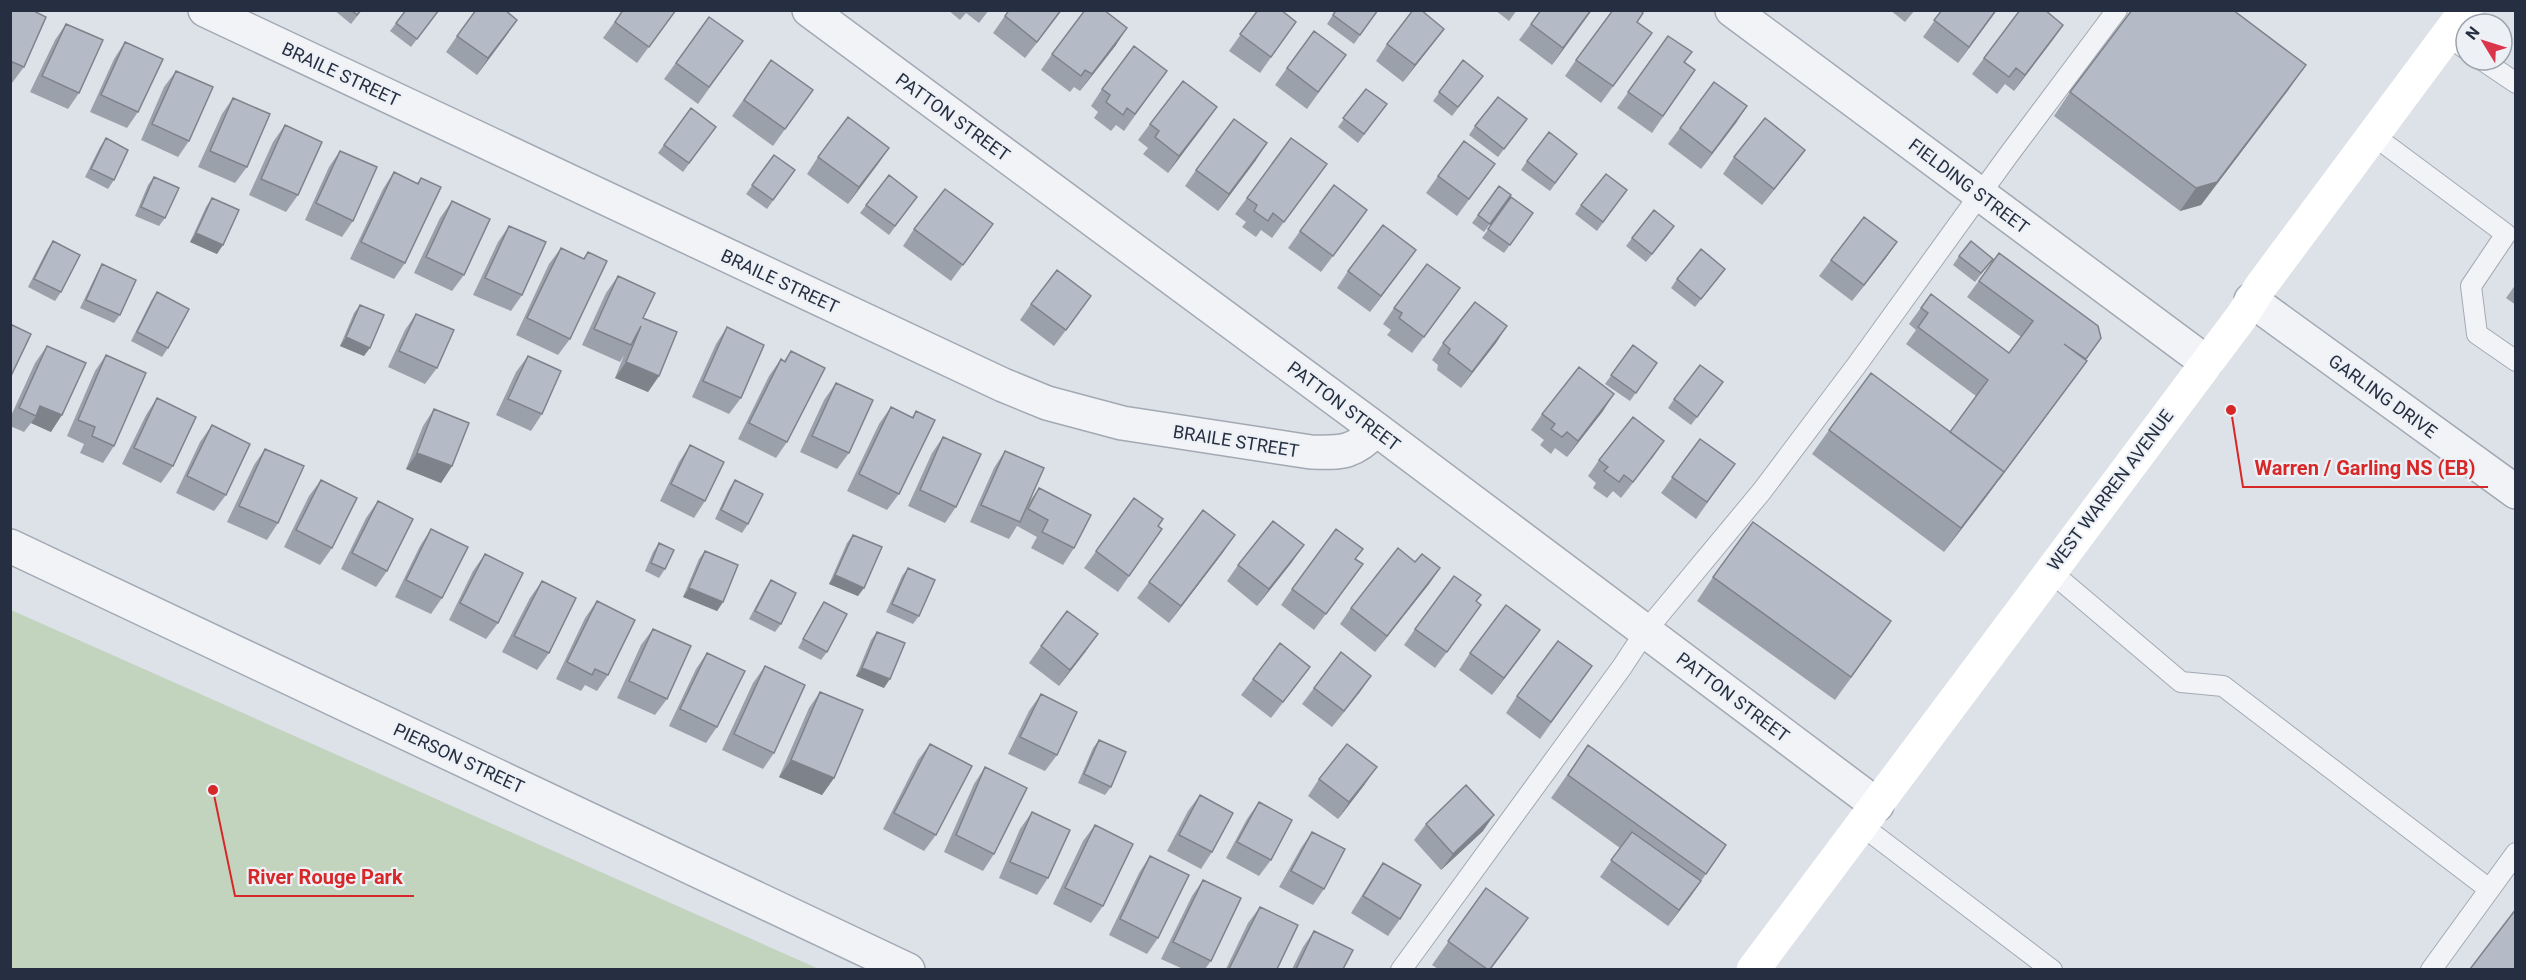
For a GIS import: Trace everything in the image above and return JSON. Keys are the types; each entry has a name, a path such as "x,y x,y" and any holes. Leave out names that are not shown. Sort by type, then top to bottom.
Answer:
{"main road":[{"name":"WEST WARREN AVENUE","path":"1753,969 2242,316 2251,300 2373,135 2454,39"}],"street":[{"name":"BRAILE STREET","path":"205,10 1003,385 1047,403 1122,423 1311,452 1335,453 1350,450 1363,443 1376,429"},
{"name":"PATTON STREET","path":"809,10 1376,429 1645,632 1869,815"},
{"name":"FIELDING STREET","path":"1732,10 2206,362"},
{"name":"GARLING DRIVE","path":"2251,300 2516,492"},
{"name":"PIERSON STREET","path":"10,546 908,969"}],"lane":[{"path":"1401,969 1622,667 1645,632 1762,491 1981,195 2007,156 2117,10"},
{"path":"2500,72 2516,83"},
{"path":"2373,135 2506,234 2472,286 2477,334 2516,361"},
{"path":"2050,571 2181,682 2223,686 2489,889"},
{"path":"1869,815 2052,969"},
{"path":"2431,969 2516,853"}],"green space":[{"path":"11,610 819,969 11,969"}],"building":[{"path":"10,10 32,10 46,17 24,67 10,61"},
{"path":"351,10 361,10 357,15"},
{"path":"406,10 439,10 417,39 396,23"},
{"path":"476,10 505,10 517,20 488,58 457,36"},
{"path":"623,10 676,10 649,47 615,22"},
{"path":"1009,10 1061,10 1037,42 1005,16"},
{"path":"1085,10 1104,10 1127,28 1092,74 1085,70 1081,76 1052,54"},
{"path":"1258,10 1281,10 1296,22 1271,57 1240,34"},
{"path":"1336,10 1378,10 1360,35 1333,15"},
{"path":"1413,10 1421,10 1444,29 1415,65 1387,44"},
{"path":"1541,10 1591,10 1563,48 1531,24"},
{"path":"1613,10 1640,10 1643,13 1637,22 1652,33 1613,86 1576,60"},
{"path":"1942,10 1996,10 1969,47 1934,20"},
{"path":"2020,10 2045,10 2063,25 2025,75 2016,68 2009,77 1984,58"},
{"path":"2132,10 2233,10 2306,65 2217,182 2196,188 2070,92"},
{"path":"709,17 743,41 709,87 676,63"},
{"path":"66,24 103,40 79,93 42,76"},
{"path":"1314,31 1346,55 1318,92 1287,68"},
{"path":"1668,36 1692,52 1684,62 1695,70 1663,116 1628,92"},
{"path":"125,42 163,59 138,112 101,95"},
{"path":"1134,46 1167,71 1135,114 1127,108 1123,115 1106,102 1110,95 1102,89"},
{"path":"771,60 813,90 785,129 744,100"},
{"path":"1463,60 1483,76 1458,107 1439,92"},
{"path":"176,71 213,87 189,141 152,124"},
{"path":"1183,81 1217,107 1179,156 1155,137 1159,131 1150,124"},
{"path":"1714,82 1747,106 1712,153 1680,128"},
{"path":"1366,89 1387,104 1364,134 1343,118"},
{"path":"1498,97 1527,119 1504,149 1475,126"},
{"path":"233,98 270,114 247,167 210,151"},
{"path":"691,108 716,127 689,163 664,145"},
{"path":"848,117 889,148 859,187 818,157"},
{"path":"1765,118 1805,150 1774,189 1734,157"},
{"path":"1234,119 1267,143 1229,194 1196,170"},
{"path":"285,125 322,142 298,195 261,179"},
{"path":"1549,132 1577,154 1555,183 1527,161"},
{"path":"106,138 128,150 114,180 91,169"},
{"path":"1291,138 1327,164 1284,222 1273,213 1268,221 1254,211 1257,205 1247,198"},
{"path":"1464,141 1495,164 1469,199 1438,176"},
{"path":"340,151 377,167 353,221 316,203"},
{"path":"774,155 795,170 773,200 752,185"},
{"path":"394,172 418,184 421,178 441,187 405,263 361,242"},
{"path":"1606,174 1627,190 1603,222 1581,205"},
{"path":"889,175 917,197 895,226 866,205"},
{"path":"154,177 179,188 165,218 141,207"},
{"path":"1334,185 1367,210 1333,256 1300,231"},
{"path":"1499,186 1511,195 1490,224 1478,215"},
{"path":"945,189 993,224 963,265 914,229"},
{"path":"1511,197 1533,213 1510,245 1488,229"},
{"path":"212,198 239,210 223,245 196,233"},
{"path":"452,201 490,219 464,275 426,257"},
{"path":"1654,210 1674,226 1652,254 1632,238"},
{"path":"1864,217 1897,242 1864,285 1831,260"},
{"path":"1383,225 1416,250 1381,296 1348,271"},
{"path":"509,226 546,242 522,295 485,278"},
{"path":"53,241 80,255 61,292 34,279"},
{"path":"1971,241 1993,259 1981,273 1959,256"},
{"path":"561,248 584,259 588,252 607,261 570,339 527,318"},
{"path":"1701,249 1725,269 1701,299 1677,279"},
{"path":"1999,253 2098,326 2101,338 2086,359 2064,344 2087,361 1999,479 2004,472 1950,432 1988,380 1918,327 1928,313 1921,308 1931,294 2009,353 2033,321 1979,281"},
{"path":"102,264 136,280 120,315 86,300"},
{"path":"1427,264 1460,288 1424,337 1399,318 1402,313 1394,308"},
{"path":"1057,270 1091,296 1066,330 1031,304"},
{"path":"618,276 655,293 643,318 677,332 659,376 626,362 641,326 631,345 594,329"},
{"path":"157,292 189,309 168,348 137,332"},
{"path":"1475,302 1507,326 1472,372 1448,353 1450,349 1443,343"},
{"path":"360,305 384,315 370,348 346,337"},
{"path":"416,314 454,330 437,368 399,351"},
{"path":"10,324 31,334 10,378"},
{"path":"727,327 764,345 741,398 703,381"},
{"path":"1633,345 1657,363 1636,393 1611,375"},
{"path":"47,346 86,363 62,415 40,406 36,416 19,408"},
{"path":"791,351 825,368 787,442 749,423 781,359 785,362"},
{"path":"106,355 146,373 114,446 92,436 95,427 78,420"},
{"path":"528,356 561,371 542,414 508,399"},
{"path":"1700,365 1723,382 1697,417 1674,399"},
{"path":"1579,367 1614,394 1578,441 1567,432 1562,437 1551,429 1555,424 1542,414"},
{"path":"1871,373 2004,472 1961,528 1829,430"},
{"path":"836,383 873,400 849,453 812,436"},
{"path":"157,398 196,417 173,466 134,448"},
{"path":"891,407 913,418 916,411 935,420 899,494 859,474"},
{"path":"434,409 469,423 452,466 417,453"},
{"path":"1633,417 1664,441 1633,482 1624,475 1619,482 1604,471 1608,467 1599,460"},
{"path":"212,425 250,444 226,495 187,476"},
{"path":"943,437 981,454 956,507 920,490"},
{"path":"1700,439 1735,464 1707,502 1672,477"},
{"path":"690,445 724,462 705,501 671,484"},
{"path":"265,449 304,466 278,523 239,506"},
{"path":"1005,451 1044,468 1020,522 981,505"},
{"path":"321,480 357,498 332,548 296,530"},
{"path":"735,480 763,494 748,524 721,510"},
{"path":"1039,488 1091,515 1074,548 1042,532 1048,520 1028,509"},
{"path":"1134,498 1163,519 1158,526 1162,529 1129,576 1096,551"},
{"path":"378,501 413,519 387,571 352,553"},
{"path":"1203,510 1235,535 1181,606 1149,582"},
{"path":"1273,521 1304,545 1269,589 1238,565"},
{"path":"1753,522 1891,621 1851,677 1713,577"},
{"path":"431,529 468,547 442,598 406,580"},
{"path":"1336,529 1363,549 1355,559 1363,564 1326,614 1292,589"},
{"path":"853,535 882,547 864,588 835,575"},
{"path":"659,543 674,550 665,569 651,563"},
{"path":"1398,548 1415,562 1422,554 1440,568 1387,636 1351,608"},
{"path":"705,551 738,565 723,602 689,588"},
{"path":"485,554 523,573 498,623 460,603"},
{"path":"908,568 935,580 919,616 892,604"},
{"path":"1454,576 1481,595 1476,601 1481,605 1447,652 1415,629"},
{"path":"771,580 796,593 781,624 755,611"},
{"path":"542,581 576,598 549,653 514,636"},
{"path":"597,601 635,620 608,675 595,669 592,675 567,662"},
{"path":"824,602 847,614 827,652 803,639"},
{"path":"1506,605 1540,630 1504,678 1470,653"},
{"path":"1067,611 1098,634 1070,670 1041,646"},
{"path":"653,629 691,646 667,699 629,681"},
{"path":"877,632 905,643 890,679 862,668"},
{"path":"1558,641 1592,666 1551,722 1517,696"},
{"path":"1280,643 1310,667 1283,702 1253,679"},
{"path":"1341,652 1371,676 1344,711 1314,688"},
{"path":"707,653 745,671 717,727 680,709"},
{"path":"765,666 805,685 774,753 734,734"},
{"path":"820,692 863,710 834,778 791,760"},
{"path":"1041,694 1077,712 1057,755 1020,737"},
{"path":"1099,740 1126,752 1111,787 1084,774"},
{"path":"930,744 972,766 936,835 894,813"},
{"path":"1347,744 1377,767 1349,802 1319,779"},
{"path":"1588,745 1726,845 1706,874 1568,775"},
{"path":"985,767 1027,788 994,854 956,835"},
{"path":"1466,785 1494,815 1453,854 1426,824"},
{"path":"1200,795 1233,813 1212,852 1179,835"},
{"path":"1259,802 1292,820 1271,860 1237,842"},
{"path":"1032,812 1070,830 1048,878 1010,862"},
{"path":"1095,825 1133,844 1103,906 1065,888"},
{"path":"1312,832 1345,849 1324,889 1291,871"},
{"path":"1632,832 1701,881 1679,910 1611,860"},
{"path":"1150,856 1189,875 1158,938 1120,919"},
{"path":"1383,863 1421,885 1400,919 1363,896"},
{"path":"1203,880 1241,898 1211,961 1173,942"},
{"path":"1486,888 1528,918 1490,969 1448,941"},
{"path":"1260,907 1298,925 1277,969 1229,969"},
{"path":"2516,909 2516,969 2470,969"},
{"path":"1314,931 1353,950 1343,969 1296,969"}],"place":[{"name":"Warren / Garling NS (EB)","path":"2231,410"},
{"name":"River Rouge Park","path":"213,790"}]}
